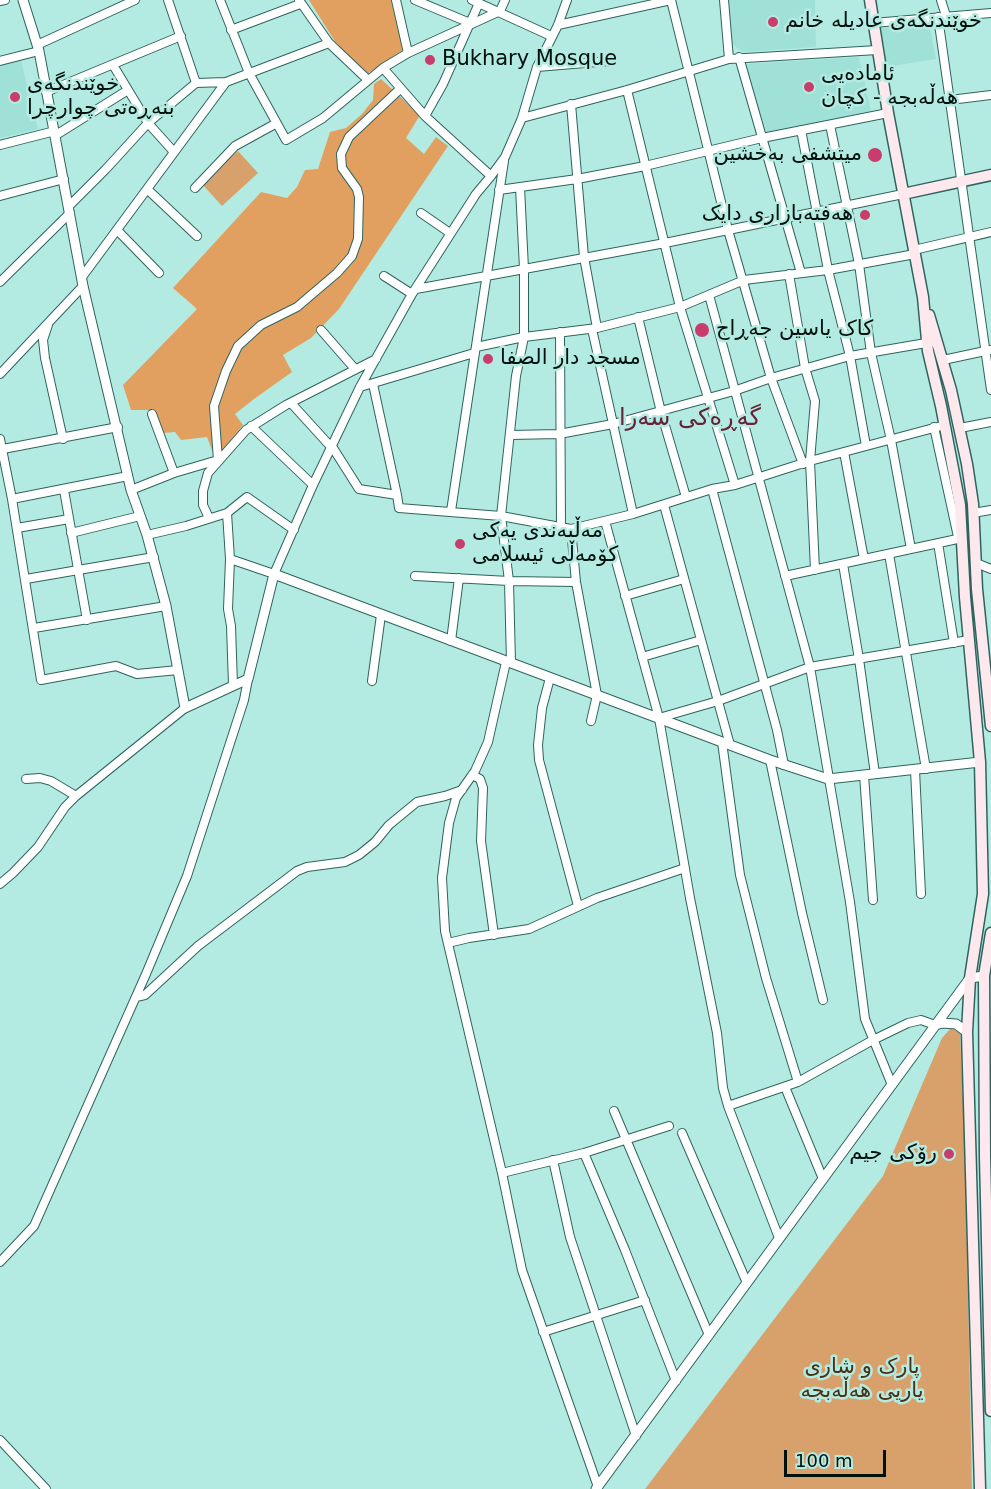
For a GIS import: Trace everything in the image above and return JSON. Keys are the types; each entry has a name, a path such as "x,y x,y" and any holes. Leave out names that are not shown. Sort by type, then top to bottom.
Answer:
{"main road":[{"path":"870,0 888,113 932,342 940,426 960,505 960,538 974,678 980,762 983,894 970,978 967,1032 980,1489"},
{"path":"903,194 991,175"},
{"path":"932,342 943,360 960,428 973,513 976,563 988,664 991,726"},
{"path":"974,678 987,677"},
{"path":"991,933 988,975 991,1411"},
{"path":"973,1264 989,1261"}],"street":[{"path":"0,2 5,0"},
{"path":"23,0 38,48 83,282 131,490 154,557 166,606 184,708"},
{"path":"0,61 38,48 135,0"},
{"path":"168,0 196,83"},
{"path":"220,0 249,74 286,140 323,118 383,68 408,53 500,11 505,0"},
{"path":"396,0 408,53"},
{"path":"415,0 471,23"},
{"path":"0,1262 34,1226 187,876 244,700 274,574 313,485 360,387 414,292 450,232 505,157 522,118 537,67 558,25 567,0"},
{"path":"558,25 671,0 728,230 771,378 806,462"},
{"path":"724,0 729,59"},
{"path":"941,0 950,100 969,237 988,350 991,390"},
{"path":"425,116 443,84 471,23 476,1 551,36"},
{"path":"231,30 299,2 329,43 369,80"},
{"path":"873,23 991,13"},
{"path":"46,92 181,36"},
{"path":"0,282 148,123 196,83 226,82 329,43"},
{"path":"522,118 739,57 877,50"},
{"path":"739,57 801,273"},
{"path":"537,67 609,61"},
{"path":"113,65 148,123 174,153"},
{"path":"383,68 425,116 491,177"},
{"path":"0,374 83,282 117,230 226,82"},
{"path":"218,460 214,406 234,354 248,335 261,325 297,306 338,273 352,256 358,240 359,197 357,189 342,168 340,154 349,137 400,89"},
{"path":"0,145 55,133 128,90"},
{"path":"627,90 680,307 735,484"},
{"path":"950,100 991,95"},
{"path":"571,104 584,257 595,328 633,514"},
{"path":"499,190 645,166 762,138 888,113"},
{"path":"195,188 235,146 275,124"},
{"path":"830,125 858,264 871,353 891,440 911,549"},
{"path":"801,130 828,270 850,356 866,446"},
{"path":"451,511 505,157"},
{"path":"0,196 64,179"},
{"path":"520,187 524,269 524,337 516,376 501,516 509,581 508,662 488,742 472,775 456,798 453,808 444,859 442,900 448,943 502,1173 522,1270 597,1488"},
{"path":"147,189 198,236"},
{"path":"384,276 414,292 903,194"},
{"path":"421,213 450,232"},
{"path":"117,230 159,273"},
{"path":"360,387 475,350 524,337 595,328 680,307 744,280 828,270 914,252 991,232"},
{"path":"789,274 805,368 815,401 806,462 815,570"},
{"path":"709,295 810,667 850,902 864,1018 892,1085"},
{"path":"638,317 661,412 687,497"},
{"path":"48,323 44,340 45,358 63,439"},
{"path":"321,330 355,369"},
{"path":"560,332 561,527"},
{"path":"510,435 559,434 614,424 850,356 932,342"},
{"path":"943,360 988,350"},
{"path":"208,518 203,505 203,491 208,473 251,426 355,369 376,360"},
{"path":"373,384 399,508 501,516 571,529 633,514 806,462 940,426"},
{"path":"291,403 332,448 359,489 397,495"},
{"path":"152,414 174,473"},
{"path":"960,428 991,422"},
{"path":"251,426 313,485"},
{"path":"3,449 118,427"},
{"path":"0,439 26,579 41,680 116,666 137,674 178,670"},
{"path":"844,452 864,559"},
{"path":"131,490 174,473 218,460"},
{"path":"12,499 128,476"},
{"path":"712,489 765,684 784,765"},
{"path":"64,490 87,620"},
{"path":"147,535 227,513 247,497 294,530"},
{"path":"664,505 718,701 726,743 740,874 766,978 798,1082"},
{"path":"973,513 991,510"},
{"path":"227,513 230,559 228,609 231,626 233,685"},
{"path":"71,533 140,516"},
{"path":"17,528 69,519"},
{"path":"605,521 659,718 717,1033 723,1088 779,1238"},
{"path":"571,529 576,582 597,695 591,720"},
{"path":"785,576 960,538"},
{"path":"938,543 954,643"},
{"path":"889,554 926,769"},
{"path":"26,579 154,557"},
{"path":"230,559 770,760 828,779 980,762"},
{"path":"976,563 991,569"},
{"path":"843,564 860,659 875,774"},
{"path":"415,576 576,582"},
{"path":"451,641 459,578"},
{"path":"625,596 684,579"},
{"path":"34,628 166,606"},
{"path":"372,681 381,615"},
{"path":"642,657 701,640"},
{"path":"659,718 718,701 810,667 969,640"},
{"path":"549,678 542,708 538,745 539,760 578,906"},
{"path":"0,884 14,873 38,847 65,807 76,796 184,708 248,679"},
{"path":"770,760 823,1000"},
{"path":"915,770 921,894"},
{"path":"472,775 480,779 483,788 481,841 494,935"},
{"path":"864,775 873,900"},
{"path":"26,779 40,778 51,781 76,796"},
{"path":"136,997 145,995 198,946 297,871 307,867 345,862 359,855 375,842 389,825 417,802 445,796 463,789"},
{"path":"448,943 528,929 578,906 685,868"},
{"path":"597,1488 970,978 988,975"},
{"path":"728,1106 798,1082 908,1023 921,1020 935,1025 956,1024 967,1032"},
{"path":"784,1087 823,1179"},
{"path":"614,1111 709,1335"},
{"path":"502,1173 584,1153 669,1126"},
{"path":"682,1133 747,1283"},
{"path":"584,1153 676,1381"},
{"path":"554,1160 570,1237 636,1436"},
{"path":"543,1332 645,1300"},
{"path":"0,1440 46,1489"}],"shaded area":[{"path":"309,0 391,0 404,49 367,74 334,40"},
{"name":"خوێندنگەی عادیلە خانم","path":"729,0 815,0 816,47 743,52 732,44"},
{"path":"929,23 936,59 887,67 881,28"},
{"name":"ئامادەیی هەڵەبجە - کچان","path":"859,57 871,111 767,134 745,64"},
{"name":"خوێندنگەی بنەڕەتی چوارچرا","path":"21,60 38,129 0,138 0,65"},
{"path":"381,79 420,115 406,138 424,154 436,137 448,146 339,309 311,338 283,355 292,372 235,414 243,425 223,450 213,453 207,437 181,440 175,432 164,433 152,410 131,410 123,385 197,309 173,288 261,192 287,198 297,187 305,170 318,169 330,132 346,128 362,114 373,100 374,84"}],"green space":[{"path":"238,151 258,173 222,206 202,184"},
{"name":"پارک و شاری یاریی ھەڵەبجە","path":"951,1028 960,1033 965,1147 972,1489 645,1489 883,1176 942,1038"}],"place":[{"name":"خوێندنگەی عادیلە خانم","path":"773,22"},
{"name":"Bukhary Mosque","path":"430,60"},
{"name":"ئامادەیی هەڵەبجە - کچان","path":"809,87"},
{"name":"خوێندنگەی بنەڕەتی چوارچرا","path":"15,97"},
{"name":"میتشفی بەخشین","path":"875,155"},
{"name":"هەفتەبازاری دایک","path":"865,215"},
{"name":"کاک یاسین جەڕاح","path":"702,330"},
{"name":"مسجد دار الصفا","path":"488,359"},
{"name":"مەڵبەندی یەکی کۆمەڵی ئیسلامی","path":"460,544"},
{"name":"رۆکی جیم","path":"949,1154"}],"district":[{"name":"گەڕەکی سەرا","path":"690,419"}]}
